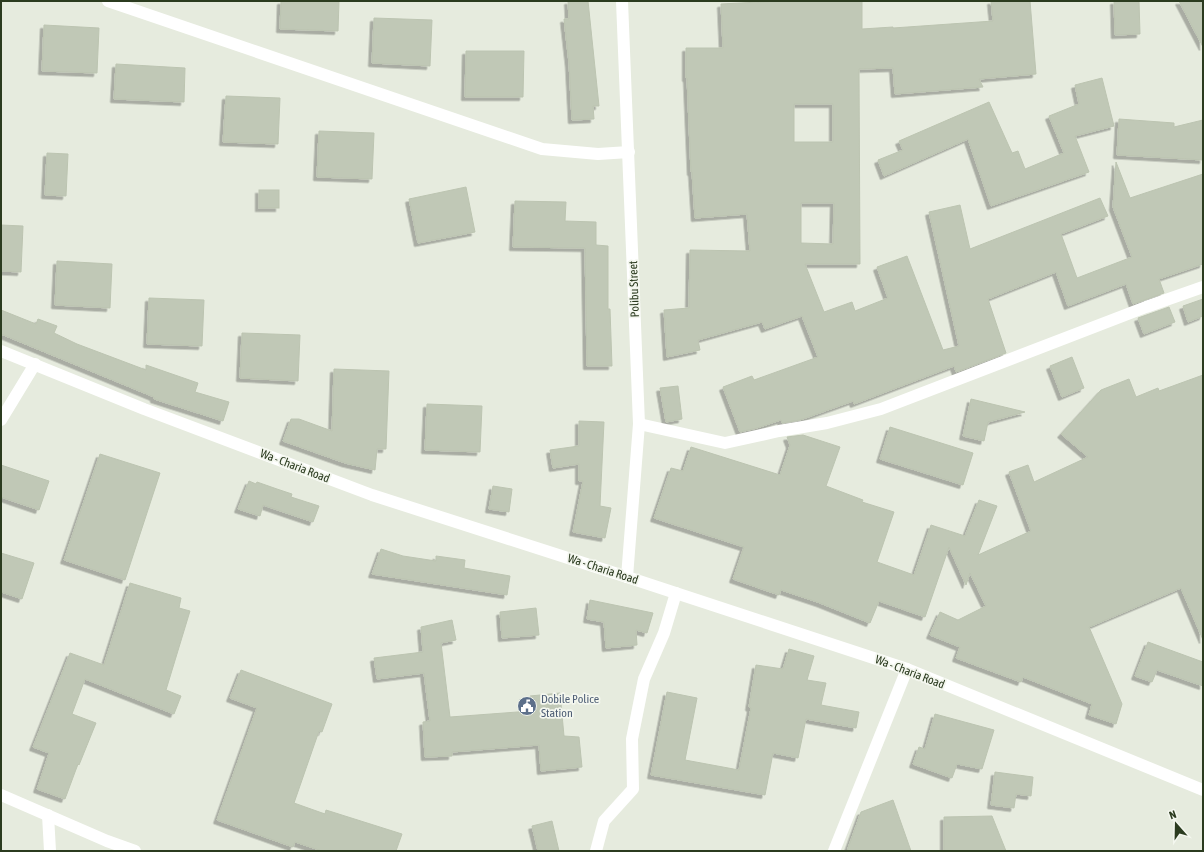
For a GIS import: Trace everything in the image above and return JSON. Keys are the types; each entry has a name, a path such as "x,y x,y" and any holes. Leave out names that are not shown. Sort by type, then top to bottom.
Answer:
{"street":[{"path":"108,1 542,149 598,154 629,152"},
{"name":"Polibu Street","path":"622,1 639,424 627,577"},
{"path":"639,424 725,443 779,431 827,423 881,409 1138,310 1203,287"},
{"name":"Wa - Charia Road","path":"1,350 144,409 372,495 676,592 907,669 1203,790"},
{"path":"1,420 35,364"},
{"path":"596,851 604,821 633,789 632,739 644,679 664,633 676,592"},
{"path":"834,851 907,669"},
{"path":"1,795 135,851"},
{"path":"48,815 50,851"}],"building":[{"path":"281,1 339,1 338,31 280,29"},
{"path":"568,1 588,1 599,106 593,106 594,119 572,120 569,63 564,19 569,19"},
{"path":"779,1 862,1 862,29 993,21 991,1 1030,1 1036,74 979,79 983,87 895,94 893,68 859,69 860,264 805,264 824,312 852,302 855,311 888,298 877,267 907,256 943,350 959,346 929,212 960,205 970,249 1100,198 1108,216 1061,234 1077,278 1132,257 1113,207 1116,162 1130,198 1203,174 1203,264 1159,279 1164,293 1133,304 1126,284 1068,306 1056,272 988,299 1006,353 956,372 954,366 854,404 853,401 800,420 782,423 781,420 740,432 723,387 752,376 754,380 818,357 802,316 765,329 762,322 698,340 700,350 667,357 664,310 689,308 690,250 750,251 747,214 695,218 686,78 686,48 723,48 721,4","holes":["794,104 833,104 833,142 794,142","801,203 834,203 833,244 801,243"]},
{"path":"1114,1 1139,1 1140,34 1115,35"},
{"path":"1179,1 1203,1 1203,47"},
{"path":"374,18 432,20 430,66 372,63"},
{"path":"44,25 99,28 97,73 42,71"},
{"path":"466,51 524,51 523,97 465,97"},
{"path":"116,64 185,68 184,102 114,99"},
{"path":"1102,78 1114,126 1075,136 1089,172 991,206 968,139 884,176 878,160 903,150 899,141 989,102 1012,153 1018,151 1025,169 1064,153 1049,116 1079,104 1075,85"},
{"path":"226,96 280,98 278,144 223,142"},
{"path":"1119,119 1174,123 1174,127 1203,120 1203,160 1117,155"},
{"path":"319,131 374,133 372,179 317,177"},
{"path":"47,153 68,154 66,196 45,195"},
{"path":"466,187 475,232 418,243 409,199"},
{"path":"259,190 279,190 279,208 259,208"},
{"path":"515,201 566,202 565,221 596,222 596,245 608,246 608,309 610,309 612,366 587,366 585,248 513,247"},
{"path":"1,225 23,226 21,272 1,271"},
{"path":"57,261 112,264 110,308 55,305"},
{"path":"149,298 204,300 202,346 147,344"},
{"path":"1203,299 1203,316 1188,322 1183,306"},
{"path":"1169,307 1175,322 1144,334 1138,318"},
{"path":"1,310 36,324 38,319 57,326 54,333 77,344 146,370 146,365 198,383 195,392 229,402 223,421 154,399 154,397 1,334"},
{"path":"242,333 300,335 298,381 240,378"},
{"path":"1072,357 1084,388 1062,397 1050,366"},
{"path":"334,369 389,371 386,449 377,449 375,470 345,463 283,441 291,419 299,419 332,431"},
{"path":"1203,375 1203,640 1181,588 1089,627 1122,704 1116,724 1089,715 1092,704 1023,677 1021,682 956,658 960,647 930,635 940,612 958,620 986,606 970,573 966,585 949,547 925,617 879,601 870,623 820,603 781,590 779,595 733,579 744,547 654,518 671,468 683,471 691,447 780,475 790,445 787,437 803,435 840,447 826,486 863,500 862,502 894,512 877,562 914,575 931,525 965,536 979,500 997,506 978,555 1031,531 1009,472 1028,465 1034,482 1088,457 1061,434 1101,390 1129,379 1136,397 1158,388 1159,391"},
{"path":"678,386 682,419 666,422 660,388"},
{"path":"971,399 1025,412 988,422 984,441 963,436"},
{"path":"427,404 482,406 480,452 425,450"},
{"path":"579,421 604,422 600,506 611,508 605,538 573,532 583,481 579,481 579,464 553,468 550,450 579,446"},
{"path":"890,427 973,453 963,485 880,459"},
{"path":"100,454 160,473 125,580 64,560"},
{"path":"1,465 49,481 39,510 1,497"},
{"path":"249,481 256,484 257,482 292,494 291,497 319,506 313,522 263,505 260,516 238,509"},
{"path":"493,486 512,489 509,512 489,509"},
{"path":"381,549 403,556 436,561 436,556 465,560 464,568 510,576 507,595 372,574"},
{"path":"1,553 34,563 22,599 1,592"},
{"path":"130,583 181,598 179,608 190,611 166,690 181,696 174,714 85,679 72,714 96,723 65,799 37,789 49,753 33,747 70,653 104,665"},
{"path":"590,600 653,613 647,633 636,630 637,645 606,648 604,622 587,619"},
{"path":"536,608 539,635 502,638 500,612"},
{"path":"452,620 456,640 441,643 450,717 531,711 530,696 560,693 564,736 579,737 582,767 541,771 539,745 452,752 452,756 425,757 423,722 430,721 424,673 377,679 374,658 423,652 421,627"},
{"path":"1148,642 1203,662 1203,686 1157,670 1152,682 1135,676"},
{"path":"789,649 814,656 807,680 826,683 821,705 859,712 856,728 806,719 798,758 773,753 765,795 651,775 667,692 697,698 685,760 739,770 751,708 749,707 756,665 783,669"},
{"path":"241,670 332,704 322,732 319,731 294,803 325,814 326,810 402,834 396,851 322,851 295,842 293,847 217,820 257,708 230,698"},
{"path":"935,714 994,730 982,769 957,764 952,778 913,764 919,747 925,749"},
{"path":"995,772 1033,777 1031,796 1016,794 1014,808 991,805"},
{"path":"893,800 911,851 847,851 861,812"},
{"path":"992,816 1006,851 944,851 944,817"},
{"path":"552,821 559,851 538,851 532,826"}],"place":[{"name":"Dobile Police Station","path":"527,706"}]}
